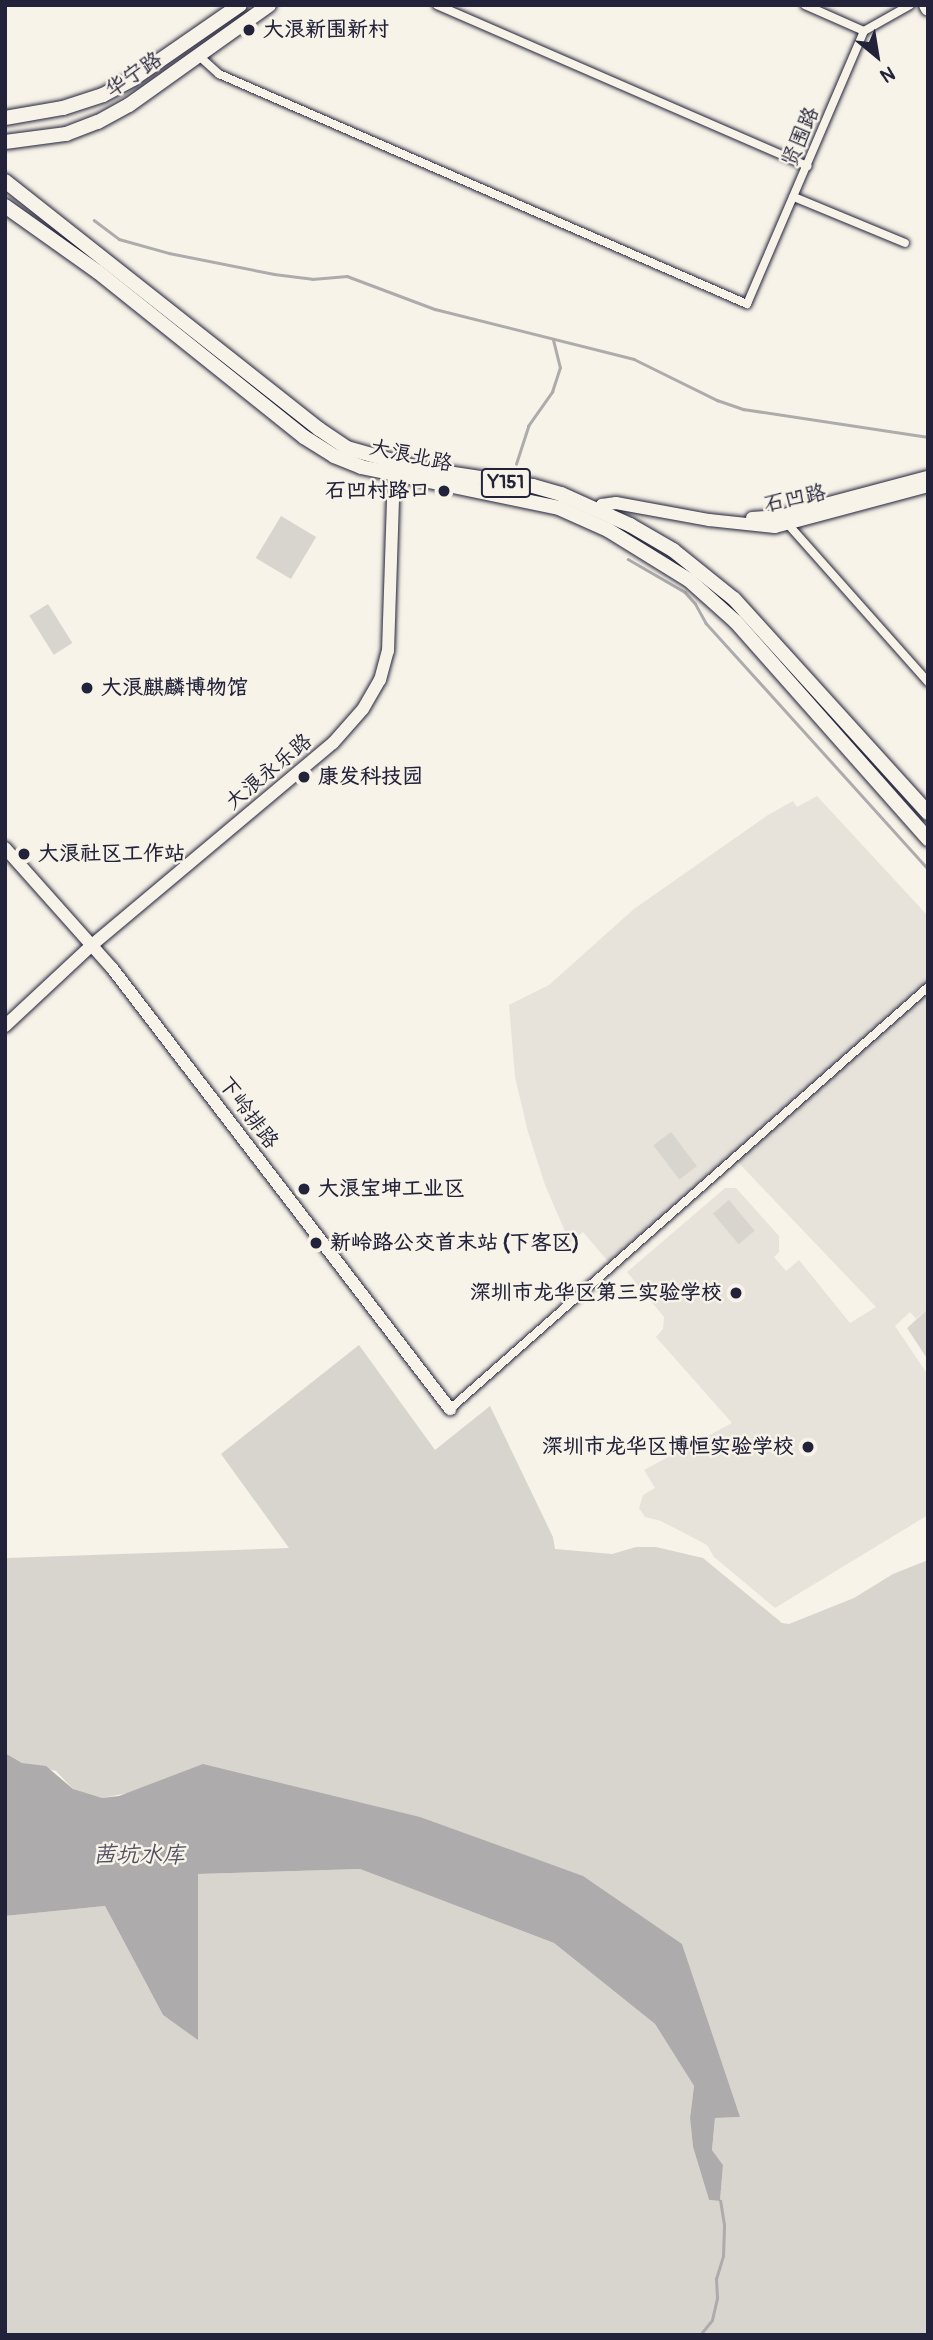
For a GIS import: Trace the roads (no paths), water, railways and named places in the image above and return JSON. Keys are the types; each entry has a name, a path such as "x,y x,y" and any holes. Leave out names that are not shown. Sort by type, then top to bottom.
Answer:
{"main road":[{"name":"华宁路","path":"5,118 63,108 103,95 133,79 240,5"},
{"name":"华宁路","path":"5,142 66,134 98,122 129,105 269,5"},
{"name":"大浪北路","path":"5,181 44,209 327,435 354,451 393,467 559,508 608,530 689,580 736,622 928,839"},
{"name":"大浪北路","path":"5,205 99,272 318,447 355,465 393,467 533,486 599,510 673,550 734,599 928,813"}],"street":[{"path":"437,5 807,166"},
{"path":"806,5 864,31 910,5"},
{"name":"贤围路","path":"199,55 219,74 747,304 864,31"},
{"path":"794,197 905,243"},
{"name":"大浪永乐路","path":"5,1026 92,945 333,743 349,728 368,701 380,680 388,651 393,467"},
{"name":"石凹路","path":"784,520 928,477"},
{"name":"石凹路","path":"599,510 598,507 608,503 754,526 928,486"},
{"path":"784,520 928,682"},
{"name":"下岭排路","path":"5,848 92,945 450,1409"},
{"path":"450,1409 928,987"}],"water":[{"name":"茜坑水库","path":"5,1753 22,1763 46,1766 73,1789 102,1798 119,1796 203,1764 420,1817 583,1876 682,1944 740,2117 715,2118 712,2150 723,2165 720,2201 709,2200 693,2147 690,2118 694,2086 655,2024 554,1943 360,1869 198,1874 198,2040 163,2015 105,1906 5,1916"}],"waterway":[{"path":"94,220 119,239 169,253 312,279 347,276 435,309 634,359 717,400 743,409 928,437"},
{"path":"516,464 528,426 552,392 560,368 553,340"},
{"path":"628,559 685,592 695,603 706,623 928,869"},
{"path":"700,2335 712,2320 717,2298 716,2279 723,2256 724,2225 720,2201"}],"place":[{"name":"大浪新围新村","path":"249,30"},
{"name":"石凹村路口","path":"444,491"},
{"name":"大浪麒麟博物馆","path":"87,688"},
{"name":"康发科技园","path":"304,777"},
{"name":"大浪社区工作站","path":"24,854"},
{"name":"大浪宝坤工业区","path":"304,1189"},
{"name":"新岭路公交首末站 (下客区)","path":"316,1243"},
{"name":"深圳市龙华区第三实验学校","path":"736,1293"},
{"name":"深圳市龙华区博恒实验学校","path":"808,1447"}]}
